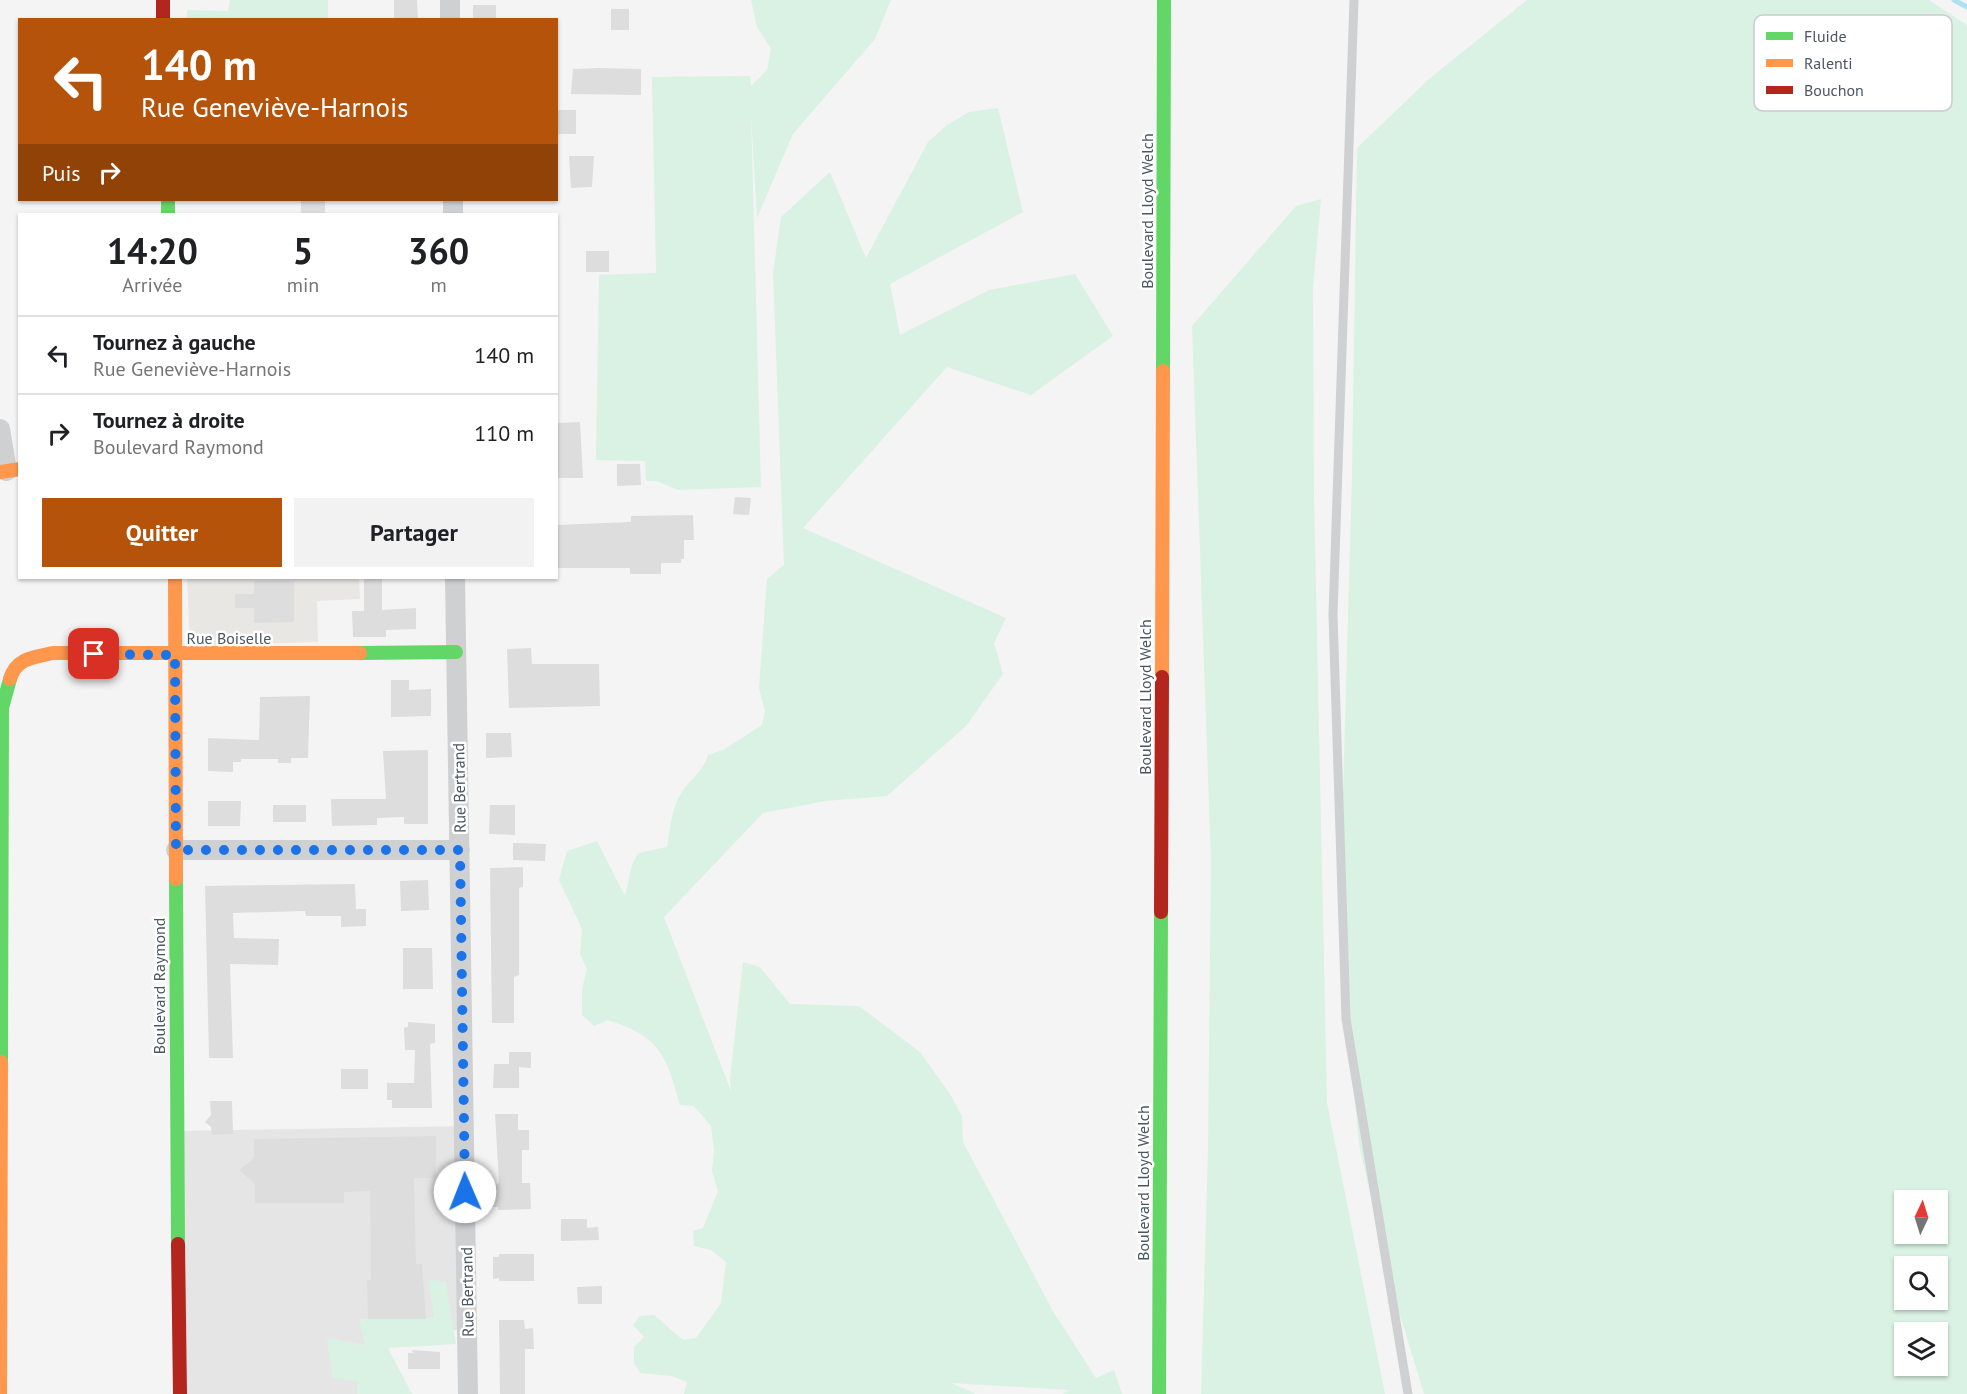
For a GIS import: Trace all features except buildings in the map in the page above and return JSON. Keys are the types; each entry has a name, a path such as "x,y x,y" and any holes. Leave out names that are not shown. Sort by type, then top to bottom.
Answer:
{"street":[{"path":"163,0 163,18"},
{"path":"450,0 450,18"},
{"name":"Boulevard Lloyd Welch","path":"1159,1394 1164,0"},
{"path":"0,429 9,470"},
{"name":"Boulevard Raymond","path":"175,579 176,1131 180,1394"},
{"name":"Rue Bertrand","path":"455,579 468,1394"},
{"name":"Rue Boiselle","path":"0,1394 2,708 13,670 26,658 53,653 175,655 456,652"},
{"path":"176,850 460,850"}],"lane":[{"path":"1354,0 1333,615 1346,1019 1407,1394"}],"shaded area":[{"path":"187,579 359,579 360,599 317,601 318,642 190,646"},
{"path":"464,1126 467,1330 382,1331 383,1394 180,1394 176,1131"}],"green space":[{"path":"230,0 328,0 328,18 187,18 187,10 228,11"},
{"path":"751,0 891,0 875,39 793,134 757,218 751,114 761,487 678,490 656,481 646,481 645,461 596,460 599,275 656,273 652,77 750,76 751,86 767,70 771,49 757,27"},
{"path":"1527,0 1929,0 1952,15 1754,15 1754,111 1952,111 1952,15 1967,25 1967,1394 1424,1394 1390,1282 1359,1144 1345,996 1343,794 1352,475 1357,148 1429,79"},
{"path":"998,108 1023,212 890,284 900,335 989,290 1075,274 1113,336 1031,395 947,367 803,528 1006,618 994,643 1003,674 966,726 887,796 825,801 763,813 664,917 731,1091 730,1078 743,962 760,967 790,1004 859,1006 920,1052 950,1094 962,1116 963,1142 1054,1313 1096,1378 1114,1370 1122,1394 1063,1394 1069,1390 951,1383 976,1394 684,1394 687,1382 672,1376 640,1373 634,1363 634,1347 644,1337 633,1325 640,1316 654,1315 683,1340 696,1338 721,1303 726,1262 711,1250 694,1246 693,1231 703,1228 718,1191 712,1171 714,1151 711,1126 694,1106 680,1105 665,1060 650,1041 625,1026 608,1020 594,1026 582,1015 582,989 587,969 580,954 582,929 559,880 567,851 597,841 625,896 632,865 638,853 667,847 676,803 708,755 725,749 762,725 765,711 759,688 767,579 784,565 773,273 781,217 830,172 866,258 928,142 947,125 969,112"},
{"path":"1321,199 1313,288 1314,497 1327,1103 1385,1394 1201,1394 1208,1148 1211,861 1192,326 1296,206"},
{"path":"428,1279 446,1282 456,1344 388,1348 412,1394 357,1394 357,1381 332,1378 327,1338 365,1345 359,1319 434,1317"}],"waterway":[{"path":"1954,0 1967,7"}],"traffic: fast":[{"path":"1163,371 1164,0"},
{"path":"168,201 168,213"},
{"path":"360,653 456,652"},
{"path":"1,1062 2,708 10,679"},
{"path":"176,879 178,1244"},
{"path":"1159,1394 1161,912"}],"traffic: slow":[{"path":"1162,677 1163,371"},
{"path":"0,472 18,469"},
{"path":"175,579 176,879"},
{"path":"10,679 21,663 33,657 53,653 360,653"},
{"path":"0,1394 1,1062"}],"traffic: jam":[{"path":"163,0 163,18"},
{"path":"1161,912 1162,677"},
{"path":"178,1244 180,1394"}],"route":[{"path":"94,654 175,655 176,850 460,850 465,1192"}]}
